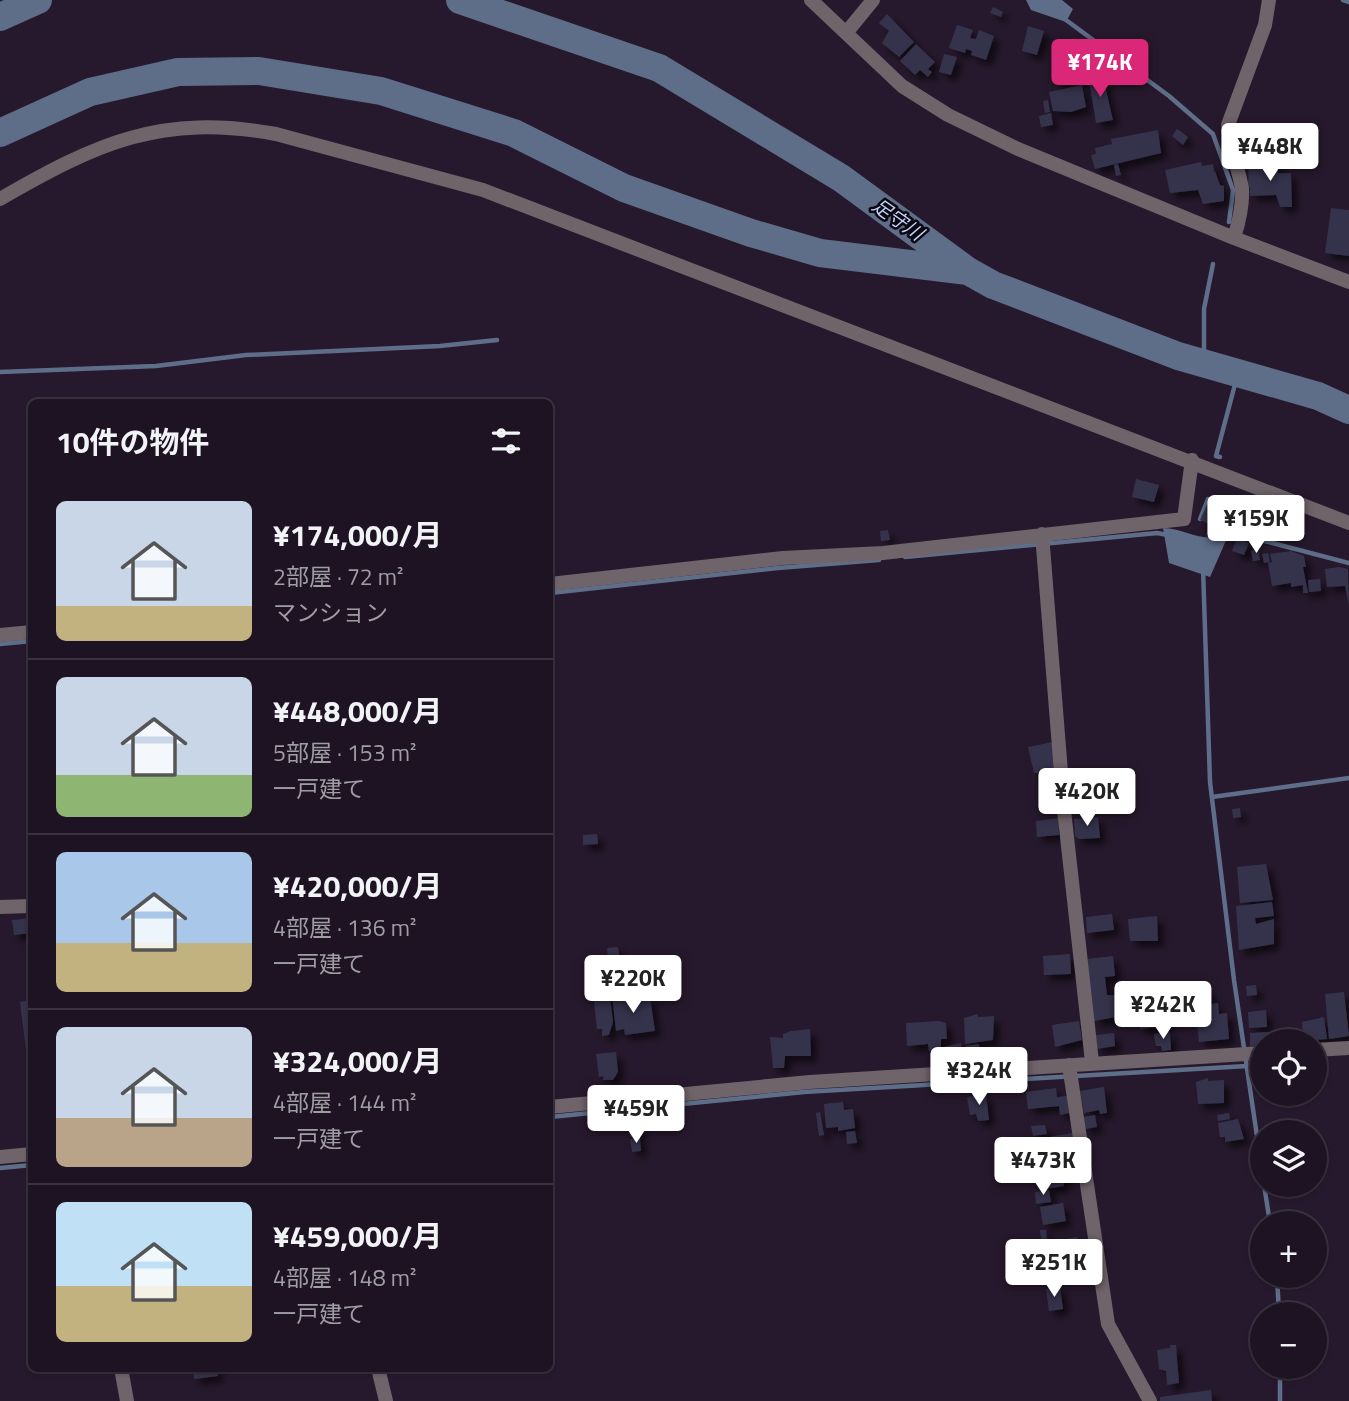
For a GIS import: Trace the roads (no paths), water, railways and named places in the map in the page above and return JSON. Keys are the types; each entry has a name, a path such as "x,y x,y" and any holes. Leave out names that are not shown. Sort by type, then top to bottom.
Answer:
{"street":[{"path":"811,0 902,86 948,115 1018,149 1349,282"},
{"path":"846,33 873,0"},
{"path":"1234,238 1242,203 1241,187 1228,137 1228,125 1265,25 1269,0"},
{"path":"0,199 95,148 128,137 188,127 246,128 276,134 483,190 1192,460 1349,523"},
{"path":"553,584 783,558 1043,541 1184,519 1192,460"},
{"path":"1043,541 1064,810 1092,1062"},
{"path":"0,635 28,632"},
{"path":"0,907 28,906"},
{"path":"1327,1049 1349,1048"},
{"path":"553,1107 810,1082 1070,1072 1092,1062 1250,1054"},
{"path":"1070,1072 1108,1324 1150,1401"},
{"path":"0,1157 28,1154"},
{"path":"122,1372 127,1401"},
{"path":"379,1372 386,1401"}],"water":[{"path":"1026,0 1062,0 1073,9 1066,22 1031,10"},
{"path":"1223,526 1231,529 1210,577 1169,563 1163,528 1212,537 1219,536"}],"waterway":[{"name":"足守川","path":"0,17 38,0"},
{"name":"足守川","path":"460,0 659,68 841,178 968,271 993,285 1178,356 1318,396 1349,410"},
{"path":"1343,0 1349,2"},
{"path":"1062,17 1169,96 1213,134 1233,190 1229,222"},
{"path":"0,133 90,92 178,72 259,71 381,91 514,133 624,188 751,233 820,253 968,271"},
{"path":"1204,364 1204,309 1213,264"},
{"path":"0,372 156,366 246,355 440,346 497,340"},
{"path":"1220,457 1216,456 1238,373"},
{"path":"1200,519 1208,499"},
{"path":"1226,531 1349,563"},
{"path":"905,557 1157,533 1168,535"},
{"path":"553,593 778,568 879,560"},
{"path":"1203,568 1210,782 1234,980 1255,1120"},
{"path":"0,644 28,641"},
{"path":"1212,797 1349,778"},
{"path":"553,1117 804,1092 1247,1066"},
{"path":"0,1168 28,1165"},
{"path":"1266,1197 1268,1211"},
{"path":"1278,1288 1278,1302"},
{"path":"1280,1379 1280,1401"}]}
